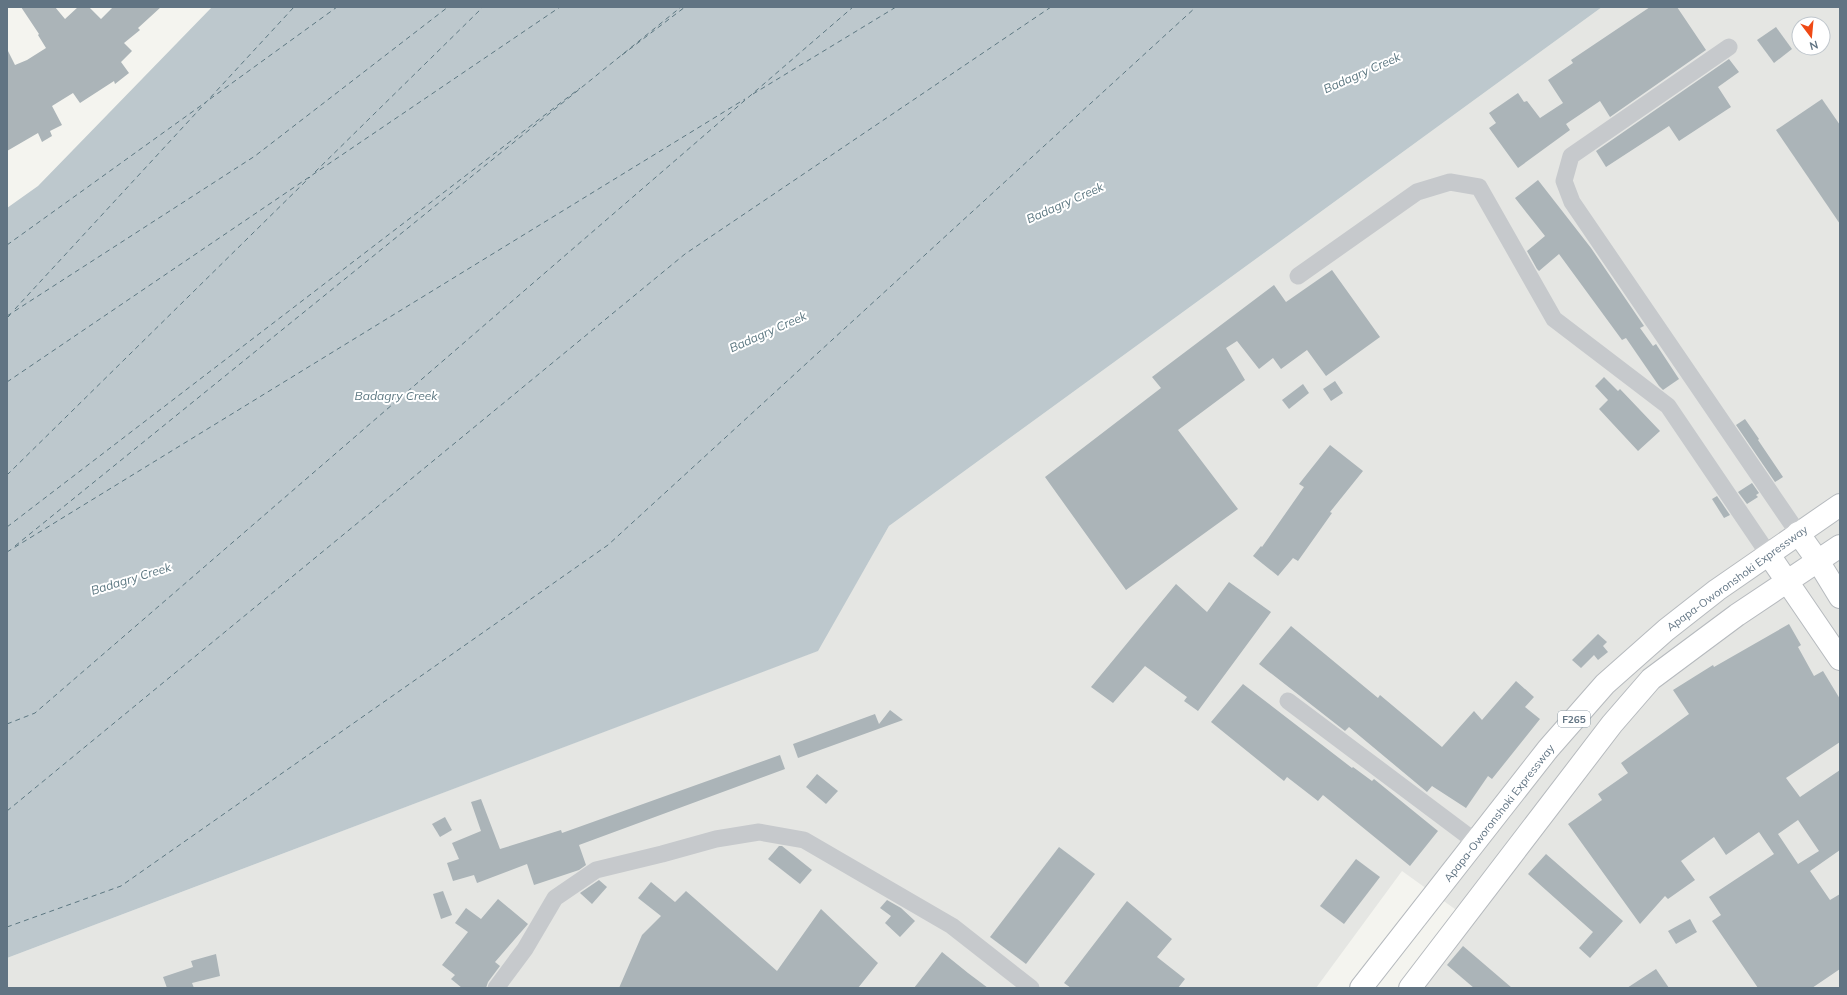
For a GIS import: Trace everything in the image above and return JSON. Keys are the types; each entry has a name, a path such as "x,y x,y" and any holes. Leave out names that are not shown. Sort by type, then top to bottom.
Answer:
{"main road":[{"name":"Apapa-Oworonshoki Expressway","path":"1361,988 1548,749 1605,684 1666,630 1717,590 1840,505"},
{"path":"1798,533 1818,561 1840,597"},
{"name":"F265","path":"1410,988 1612,724 1651,679 1736,615 1840,546"},
{"path":"1769,555 1785,582 1840,659"}],"street":[{"path":"1729,47 1571,156 1564,181 1572,202 1798,533"},
{"path":"1298,276 1416,192 1450,182 1479,187 1554,319 1668,406 1769,555"},
{"path":"1288,701 1476,842"},
{"path":"496,988 525,949 555,898 596,870 716,839 759,832 804,840 952,926 1031,988"}],"shaded area":[{"path":"1602,7 1840,7 1840,988 1412,988 1466,917 1402,871 1316,988 7,988 7,958 817,651 889,526"}],"water":[{"name":"Badagry Creek","path":"212,7 1602,7 889,526 818,651 7,958 7,208 38,186"}],"building":[{"path":"21,7 55,7 65,19 78,7 89,7 101,19 113,7 161,7 138,28 140,30 124,43 132,51 121,62 129,73 115,84 114,81 80,103 73,93 52,106 62,125 50,131 52,136 42,142 38,133 7,151 7,49 15,65 27,60 46,48 38,35 39,34"},
{"path":"1650,7 1677,7 1706,50 1610,117 1600,101 1566,124 1570,130 1518,168 1489,128 1496,123 1489,113 1518,93 1524,102 1527,101 1540,118 1563,103 1548,80 1573,63 1571,60"},
{"path":"1776,27 1791,50 1774,63 1757,40"},
{"path":"1729,59 1739,72 1718,87 1731,107 1679,141 1669,126 1606,167 1596,151"},
{"path":"1822,99 1840,125 1840,224 1776,130"},
{"path":"1538,180 1591,248 1644,326 1640,328 1653,346 1656,344 1679,379 1663,390 1626,338 1622,340 1559,254 1539,271 1537,269 1527,251 1545,236 1515,198"},
{"path":"1332,270 1380,337 1326,376 1307,350 1281,369 1273,358 1259,369 1237,341 1226,348 1245,380 1178,430 1238,509 1126,590 1045,477 1161,388 1152,377 1274,285 1286,302"},
{"path":"1604,377 1618,391 1620,389 1660,431 1638,451 1599,409 1608,400 1595,386"},
{"path":"1335,381 1343,393 1331,401 1323,389"},
{"path":"1303,384 1309,393 1289,409 1282,400"},
{"path":"1745,419 1783,477 1775,482 1736,425"},
{"path":"1330,445 1363,471 1330,512 1332,513 1298,561 1293,558 1278,576 1253,556 1261,546 1262,547 1304,487 1299,484"},
{"path":"1752,483 1759,493 1756,495 1758,497 1747,504 1738,492"},
{"path":"1717,496 1730,515 1724,518 1712,499"},
{"path":"1229,582 1271,612 1198,711 1184,701 1187,697 1145,666 1113,703 1091,687 1176,584 1207,612"},
{"path":"1789,624 1801,645 1798,647 1814,676 1823,671 1840,699 1840,742 1786,778 1800,797 1840,770 1840,850 1810,871 1830,900 1840,894 1840,969 1812,988 1758,988 1712,921 1721,915 1709,897 1774,854 1759,832 1726,855 1714,837 1681,861 1695,880 1668,899 1665,896 1640,924 1568,824 1602,800 1598,794 1628,773 1621,763 1689,714 1673,690 1713,665 1714,667","holes":["1798,820 1819,851 1798,864 1778,834"]},
{"path":"1291,626 1378,698 1380,695 1442,747 1474,711 1482,720 1516,681 1534,697 1525,707 1540,719 1492,779 1488,776 1466,808 1432,786 1427,792 1349,727 1345,731 1259,664"},
{"path":"1598,634 1607,642 1603,646 1608,652 1598,660 1594,655 1581,668 1572,660"},
{"path":"1243,684 1352,768 1353,767 1372,781 1374,779 1438,831 1410,866 1323,795 1318,801 1287,777 1284,781 1211,722"},
{"path":"890,710 903,720 798,758 793,744 875,714 879,724"},
{"path":"780,755 785,769 579,845 586,865 579,870 534,885 527,864 477,883 474,875 453,881 447,863 459,859 452,843 481,831 471,802 481,799 500,849 561,830 562,833"},
{"path":"817,774 838,791 826,804 806,787"},
{"path":"445,817 452,830 440,837 432,824"},
{"path":"779,846 782,846 812,870 800,884 768,859"},
{"path":"1059,847 1095,874 1026,964 990,937"},
{"path":"1546,854 1623,921 1590,958 1579,948 1593,932 1528,874"},
{"path":"1356,859 1380,877 1344,924 1320,906"},
{"path":"599,880 607,887 592,904 580,893"},
{"path":"651,882 675,902 686,891 777,971 821,909 878,963 858,988 619,988 642,935 661,916 638,898"},
{"path":"443,891 452,915 441,919 433,894"},
{"path":"498,899 528,924 495,962 500,966 488,982 486,988 462,988 451,979 455,975 442,965 468,932 455,923 466,908 481,919"},
{"path":"887,900 901,908 915,921 900,937 885,923 891,916 880,908"},
{"path":"1127,901 1172,939 1157,957 1185,979 1178,988 1071,988 1064,983"},
{"path":"1690,919 1697,932 1676,944 1668,931"},
{"path":"1463,946 1512,988 1474,988 1447,965"},
{"path":"942,952 968,973 988,988 914,988"},
{"path":"216,954 220,976 192,983 194,988 167,988 163,977 193,967 191,961"},
{"path":"1656,969 1669,988 1627,988"}],"ferry route":[{"path":"15,309 294,7"},
{"path":"210,99 337,7"},
{"path":"7,316 255,156 448,7"},
{"path":"315,172 483,7"},
{"path":"7,382 560,7"},
{"path":"15,546 681,7"},
{"path":"622,55 685,7"},
{"path":"7,724 35,713 853,7"},
{"path":"753,94 896,7"},
{"path":"7,811 685,254 1051,7"},
{"path":"7,927 121,886 608,545 1196,7"},
{"path":"7,527 580,88"},
{"path":"7,552 745,99"},
{"path":"7,245 206,102"},
{"path":"7,475 310,177"},
{"path":"7,318 12,313"}]}
